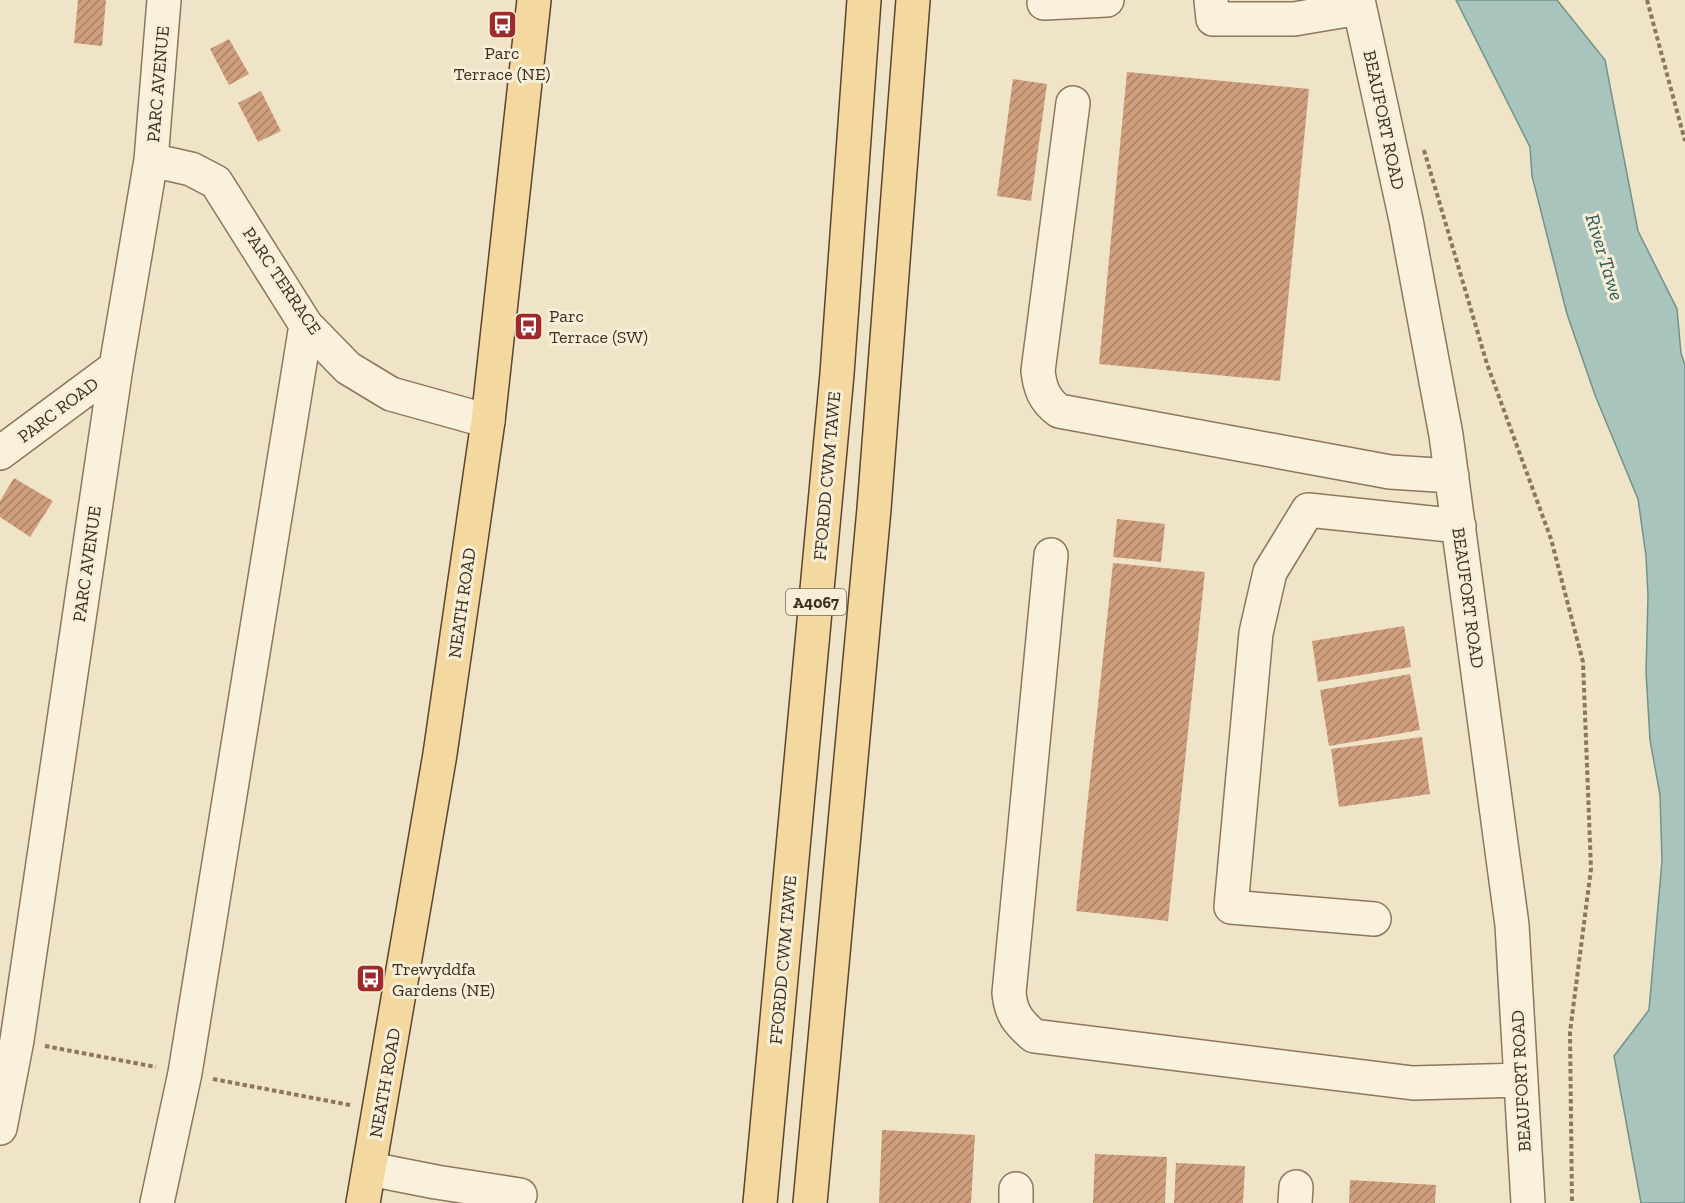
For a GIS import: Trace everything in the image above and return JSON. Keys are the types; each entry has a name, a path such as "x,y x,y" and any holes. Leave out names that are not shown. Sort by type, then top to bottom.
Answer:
{"main road":[{"name":"NEATH ROAD","path":"363,1203 440,754 488,421 534,0"},
{"name":"FFORDD CWM TAWE","path":"760,1203 837,374 864,0"},
{"name":"A4067","path":"810,1203 874,509 913,0"}],"street":[{"name":"PARC AVENUE","path":"0,1128 19,1029 116,367 151,160 165,0"},
{"path":"1044,3 1107,0"},
{"path":"1211,0 1213,19 1294,19 1358,4"},
{"name":"BEAUFORT ROAD","path":"1358,4 1406,220 1452,476 1512,925 1528,1203"},
{"path":"1073,103 1038,371 1040,388 1048,403 1059,411 1390,472 1452,476"},
{"name":"PARC TERRACE","path":"151,160 191,169 216,182 306,325 348,368 391,394 488,421"},
{"path":"157,1203 185,1073 306,325"},
{"name":"PARC ROAD","path":"0,453 116,367"},
{"path":"1374,919 1231,907 1256,633 1270,572 1308,510 1458,526"},
{"path":"1051,555 1009,993 1010,1008 1019,1023 1034,1036 1413,1083 1521,1080"},
{"path":"370,1169 434,1193 520,1195"}],"path":[{"path":"1647,0 1685,141"},
{"path":"1424,148 1487,364 1551,539 1582,662 1591,869 1570,1032 1572,1203"},
{"path":"61,1048 185,1073"},
{"path":"223,1081 380,1111"}],"water":[{"name":"River Tawe","path":"1456,0 1557,0 1605,60 1638,231 1677,309 1681,353 1685,365 1685,1203 1641,1203 1614,1056 1649,1010 1662,861 1660,795 1650,740 1646,672 1648,596 1646,556 1638,499 1595,395 1567,314 1532,176 1530,147"}],"building":[{"path":"78,0 106,0 102,46 74,43"},
{"path":"229,39 249,74 229,85 210,49"},
{"path":"1127,72 1309,89 1280,381 1099,364"},
{"path":"1013,79 1047,84 1031,201 997,196"},
{"path":"261,91 281,131 258,142 238,103"},
{"path":"14,478 53,501 30,537 0,517 0,501"},
{"path":"1117,519 1165,524 1161,562 1113,557"},
{"path":"1113,563 1205,572 1168,921 1076,911"},
{"path":"1404,626 1411,667 1318,682 1312,641"},
{"path":"1410,674 1420,730 1329,746 1320,690"},
{"path":"1422,737 1430,794 1339,807 1331,749"},
{"path":"882,1130 975,1135 971,1203 879,1203"},
{"path":"1095,1154 1167,1157 1165,1203 1093,1203"},
{"path":"1176,1163 1245,1166 1243,1203 1174,1203"},
{"path":"1350,1180 1436,1185 1435,1203 1349,1203"}],"place":[{"name":"Parc Terrace (NE)","path":"502,24"},
{"name":"Parc Terrace (SW)","path":"528,326"},
{"name":"Trewyddfa Gardens (NE)","path":"371,979"}]}
